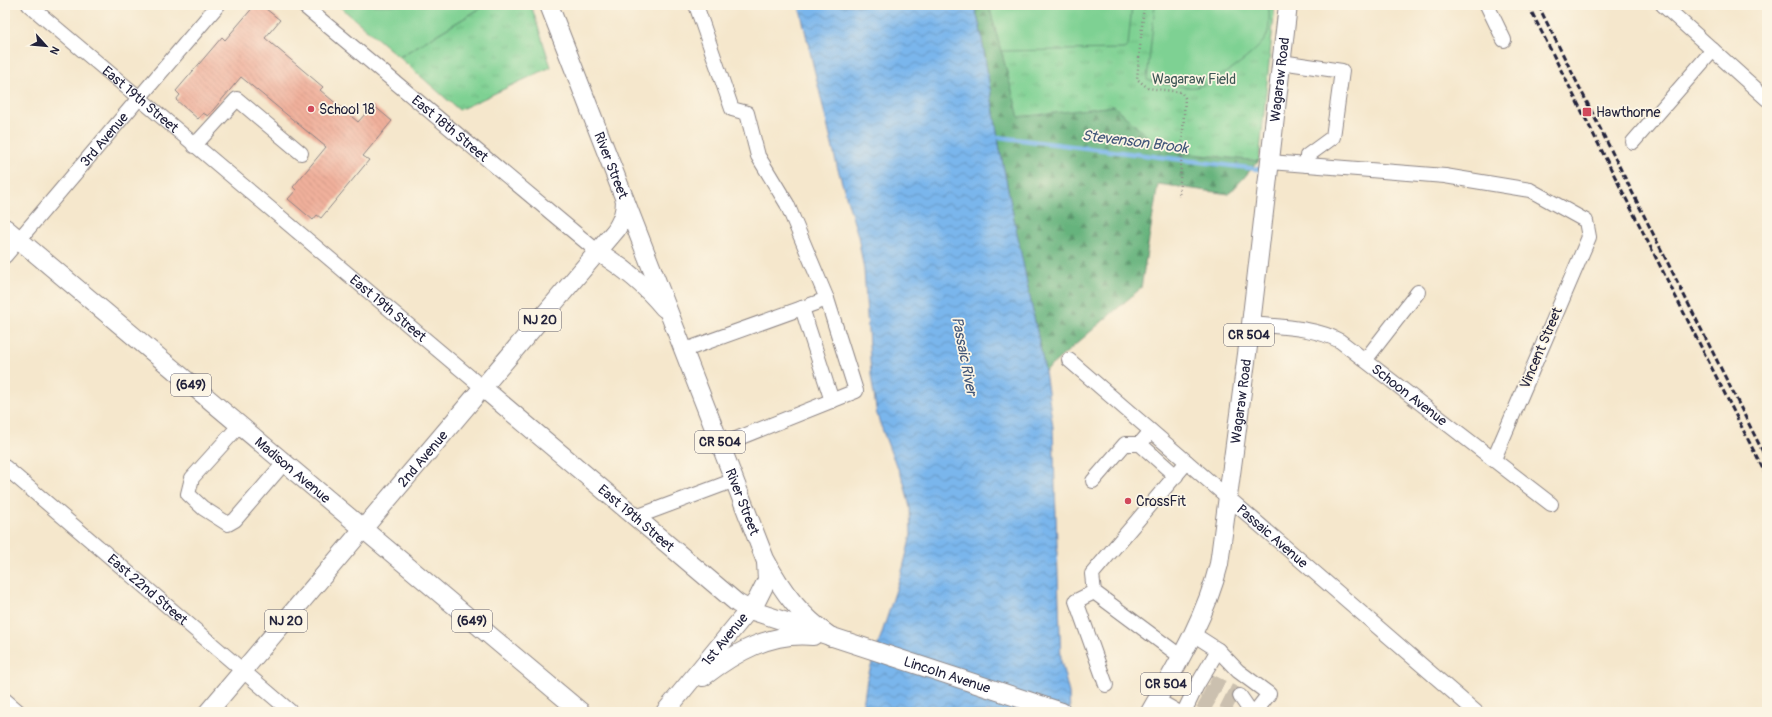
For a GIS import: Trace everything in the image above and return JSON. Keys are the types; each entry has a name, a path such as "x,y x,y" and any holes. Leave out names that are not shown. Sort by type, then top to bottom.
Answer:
{"main road":[{"name":"River Street","path":"549,5 685,350 765,559 779,584 799,611 813,624 831,637"},
{"name":"Wagaraw Road","path":"1154,706 1206,606 1214,585 1222,545 1251,324 1288,5"},
{"name":"2nd Avenue","path":"208,712 616,230 625,211 625,199"},
{"name":"Madison Avenue","path":"5,228 581,712"},
{"name":"River Street","path":"598,252 621,267 653,295 664,308 675,326"},
{"name":"East 19th Street","path":"482,388 737,602 750,610 831,637"},
{"name":"1st Avenue","path":"667,710 750,610 763,591 767,580 765,559"},
{"name":"CR 504","path":"667,710 701,679 720,665 754,645 773,638 790,636 831,637"},
{"name":"Lincoln Avenue","path":"831,637 1062,712"}],"street":[{"name":"East 19th Street","path":"28,5 482,388"},
{"name":"3rd Avenue","path":"5,256 218,5"},
{"name":"East 18th Street","path":"303,5 598,252"},
{"path":"696,5 732,109 747,113 758,156 787,204 827,299 856,391 721,445"},
{"path":"1487,5 1504,40"},
{"path":"1662,5 1767,99"},
{"path":"1633,142 1713,50"},
{"path":"1270,162 1307,165 1307,156 1333,137 1342,72 1281,62"},
{"path":"194,146 237,99 301,153"},
{"name":"Vincent Street","path":"1307,165 1445,176 1530,190 1586,222 1589,236 1494,459"},
{"path":"1366,359 1418,292"},
{"path":"685,350 827,299"},
{"path":"802,308 832,401"},
{"name":"Schoon Avenue","path":"1251,324 1329,334 1366,359 1551,504"},
{"name":"Passaic Avenue","path":"1069,360 1476,712"},
{"path":"239,426 192,478 188,494 203,508 228,524 235,520 284,463"},
{"path":"1140,444 1151,431"},
{"path":"1093,481 1125,444 1140,444 1176,476"},
{"path":"1180,656 1094,592 1092,574 1187,462"},
{"name":"East 22nd Street","path":"5,467 291,712"},
{"path":"636,517 735,480"},
{"path":"1094,592 1076,601 1106,685"},
{"path":"1192,634 1218,650 1238,671 1269,694 1255,712"},
{"path":"1184,712 1202,690 1218,650"},
{"path":"5,700 19,712"},
{"path":"1240,705 1251,712"},
{"path":"1154,706 1178,712"}],"path":[{"path":"1144,5 1138,79 1148,88 1181,92 1185,98 1179,197"}],"green space":[{"path":"338,5 486,5 399,57"},
{"path":"486,5 531,5 551,67 459,110 399,57"},
{"path":"974,5 989,5 1019,116 1114,106 1163,151 1259,161 1229,194 1158,184 1141,288 1045,371 1000,150 980,27"},
{"name":"Wagaraw Field","path":"989,5 1275,5 1259,161 1163,151 1114,106 1019,117"},
{"path":"989,5 1132,5 1128,46 1124,49 1001,51"},
{"path":"1155,5 1269,5 1268,32 1262,42 1246,58 1214,80 1196,87 1157,83 1147,80"}],"water":[{"name":"Passaic River","path":"799,5 974,5 980,27 1000,150 1045,371 1053,427 1061,661 1069,693 1070,712 862,712 867,679 903,568 911,535 910,508 904,482 891,453 877,415 871,375 864,270 858,236 837,166"}],"building":[{"name":"School 18","path":"255,5 261,5 280,20 265,38 323,87 320,90 358,122 373,105 392,121 363,156 369,160 321,218 317,215 313,220 288,199 296,190 293,187 326,147 241,77 208,116 203,113 198,119 176,100 180,95 176,91 222,37 225,40"}],"waterway":[{"name":"Stevenson Brook","path":"998,137 1265,170"}],"tunnel":[{"path":"1210,681 1240,696"},
{"path":"1204,691 1234,706"},
{"path":"1200,701 1219,712"}],"railway":[{"path":"1528,5 1767,477"},
{"path":"1538,5 1767,460"}],"place":[{"name":"School 18","path":"311,109"},
{"name":"Hawthorne","path":"1587,112"},
{"name":"CrossFit","path":"1128,501"}]}
